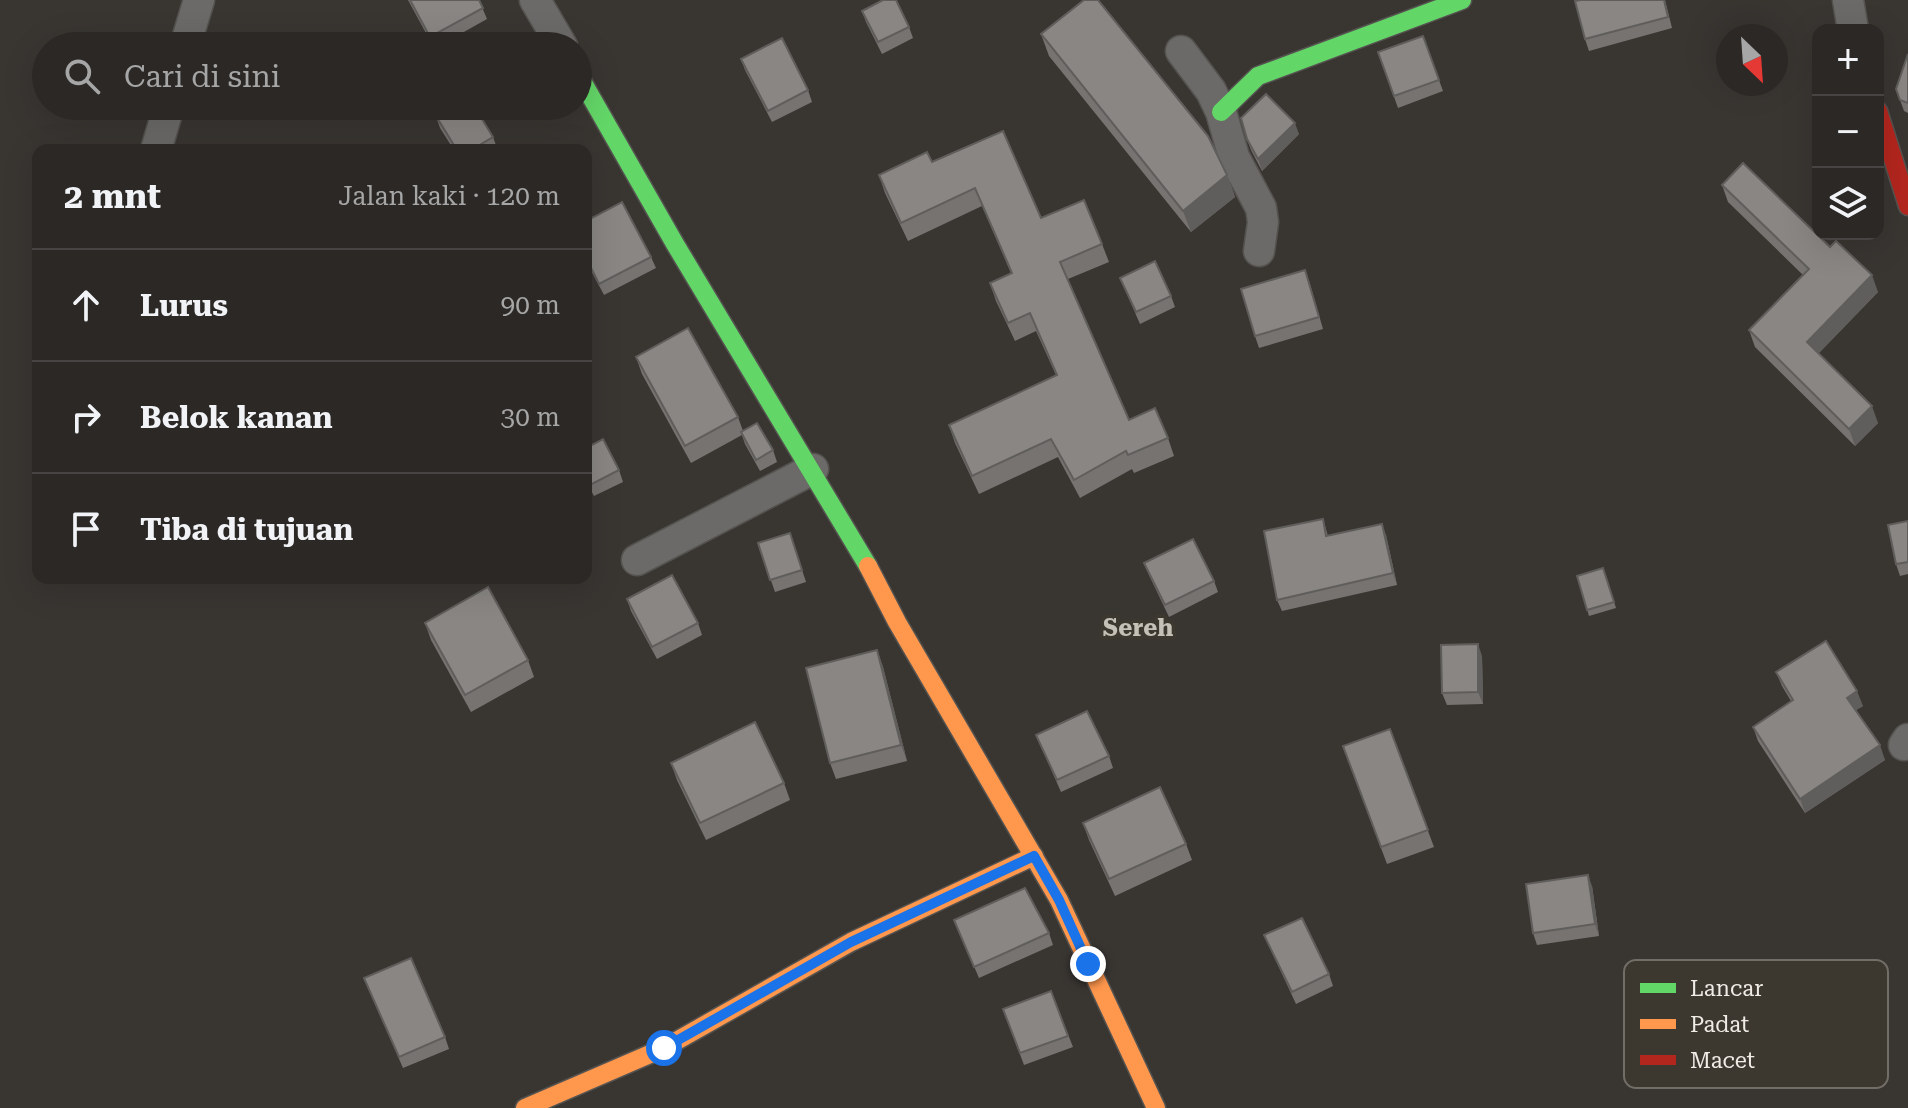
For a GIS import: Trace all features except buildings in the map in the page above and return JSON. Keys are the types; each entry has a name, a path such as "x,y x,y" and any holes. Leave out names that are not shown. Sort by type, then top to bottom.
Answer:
{"street":[{"path":"189,32 199,0"},
{"path":"535,0 554,32"},
{"path":"1221,112 1258,76 1462,0"},
{"path":"1848,0 1852,24"},
{"path":"1181,51 1211,91 1221,112 1234,157 1261,208 1263,222 1259,251"},
{"path":"592,99 675,244 813,469 897,622 1059,900 1156,1108"},
{"path":"158,144 165,120"},
{"path":"1884,130 1908,206"},
{"path":"637,560 813,469"},
{"path":"525,1108 664,1048 851,942 1034,856"}],"traffic: fast":[{"path":"1221,112 1258,76 1462,0"},
{"path":"592,99 675,244 868,566"}],"traffic: slow":[{"path":"868,566 897,622 1059,900 1156,1108"},
{"path":"525,1108 664,1048 851,942 1034,856"}],"traffic: jam":[{"path":"1884,130 1908,206"}],"district":[{"name":"Sereh","path":"1138,628"}],"route":[{"path":"664,1048 851,942 1034,856 1059,900 1088,964"}]}
